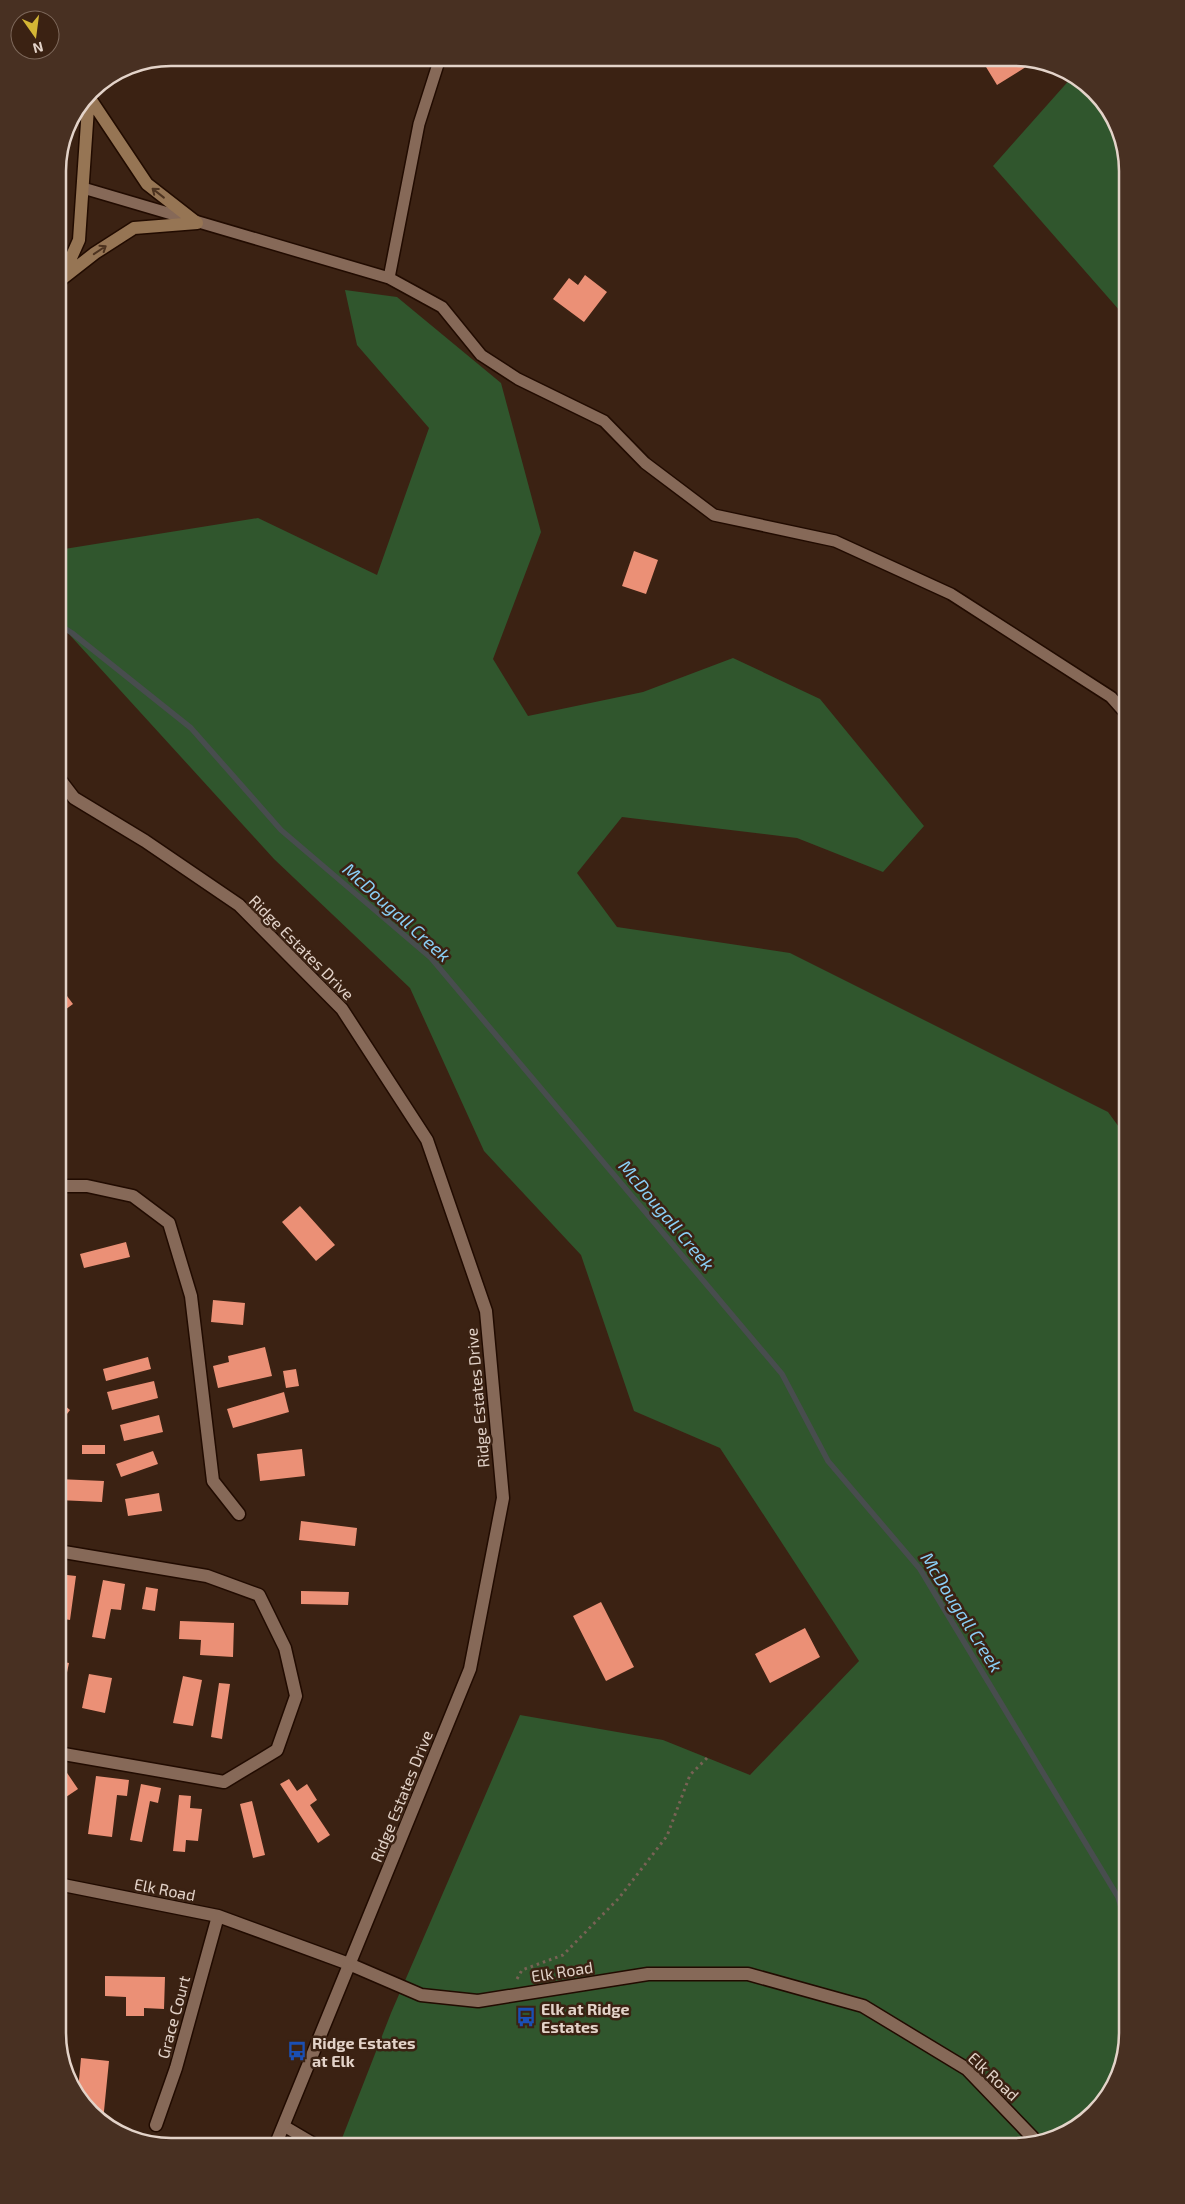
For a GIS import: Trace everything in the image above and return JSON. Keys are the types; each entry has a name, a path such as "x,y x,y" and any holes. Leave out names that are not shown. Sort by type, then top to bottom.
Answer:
{"main road":[{"path":"93,101 147,184 197,223"},
{"path":"66,268 79,240 88,107"},
{"path":"66,277 95,253 134,228 197,223"}],"street":[{"name":"Ridge Estates Drive","path":"66,788 74,798 145,841 239,905 342,1009 427,1140 486,1311 503,1498 470,1669 279,2138"},
{"path":"66,1186 87,1186 133,1196 170,1223 191,1296 213,1481 239,1514"},
{"path":"66,1552 207,1576 260,1595 284,1648 296,1696 277,1750 224,1782 66,1754"},
{"name":"Elk Road","path":"66,1886 218,1916 349,1964 421,1995 478,2001 648,1974 748,1974 863,2006 967,2069 1032,2136"},
{"name":"Grace Court","path":"156,2125 176,2068 218,1916"}],"lane":[{"path":"388,278 419,124 437,66"},
{"path":"83,188 388,278 442,307 481,355 511,374 604,421 645,463 714,515 835,542 951,594 1111,697 1119,705"},
{"path":"284,2126 304,2138"}],"path":[{"path":"507,1996 522,1970 563,1955 619,1898 666,1836 690,1774 707,1758"}],"green space":[{"path":"1068,82 1093,102 1111,131 1118,158 1119,310 993,166"},
{"path":"345,290 397,297 501,383 541,532 493,659 528,716 643,692 733,658 820,699 924,826 883,872 797,838 622,817 577,873 617,927 790,953 1108,1112 1119,1127 1119,2032 1115,2060 1101,2091 1083,2112 1054,2130 1020,2138 342,2138 391,2013 520,1715 663,1740 750,1775 859,1661 720,1448 634,1411 581,1255 484,1151 410,988 274,859 66,631 66,549 258,518 377,575 429,428 357,345"}],"building":[{"path":"985,66 1026,67 997,85"},
{"path":"585,275 607,292 584,322 553,299 569,278 578,285"},
{"path":"634,551 658,560 646,594 622,586"},
{"path":"66,995 73,1004 66,1009"},
{"path":"300,1206 335,1245 316,1261 282,1222"},
{"path":"126,1242 130,1257 84,1268 80,1254"},
{"path":"213,1300 245,1303 243,1325 211,1322"},
{"path":"265,1347 272,1376 218,1388 213,1366 229,1362 228,1356"},
{"path":"148,1357 151,1369 106,1381 103,1369"},
{"path":"296,1369 299,1386 286,1388 283,1371"},
{"path":"154,1381 158,1398 112,1410 107,1392"},
{"path":"284,1392 289,1412 233,1428 227,1409"},
{"path":"66,1407 70,1410 66,1415"},
{"path":"159,1415 163,1432 124,1441 120,1425"},
{"path":"82,1445 105,1445 105,1454 82,1454"},
{"path":"302,1449 305,1476 260,1481 257,1454"},
{"path":"153,1451 158,1464 121,1477 116,1464"},
{"path":"66,1479 104,1481 102,1502 66,1500"},
{"path":"159,1493 162,1511 128,1516 125,1499"},
{"path":"301,1521 357,1528 355,1546 299,1540"},
{"path":"66,1575 76,1576 70,1620 66,1619"},
{"path":"103,1580 125,1584 121,1610 111,1609 105,1639 92,1637"},
{"path":"146,1587 158,1589 155,1611 142,1609"},
{"path":"301,1591 349,1592 348,1605 301,1604"},
{"path":"601,1602 634,1667 606,1681 573,1616"},
{"path":"180,1621 234,1623 233,1657 200,1655 201,1640 179,1639"},
{"path":"805,1628 820,1657 770,1683 755,1654"},
{"path":"66,1662 69,1663 66,1677"},
{"path":"89,1674 112,1678 105,1713 82,1708"},
{"path":"183,1676 202,1680 193,1726 173,1723"},
{"path":"219,1683 230,1684 222,1739 211,1737"},
{"path":"66,1771 78,1789 66,1797"},
{"path":"96,1776 129,1780 127,1796 117,1795 112,1837 88,1834"},
{"path":"289,1779 297,1791 307,1784 317,1800 310,1805 330,1835 318,1843 280,1784"},
{"path":"141,1784 161,1788 158,1803 150,1801 142,1842 130,1840"},
{"path":"179,1795 191,1796 190,1808 202,1809 198,1841 186,1840 185,1852 173,1851"},
{"path":"252,1801 265,1855 253,1858 240,1804"},
{"path":"105,1976 165,1977 164,2009 144,2008 144,2016 126,2016 126,1997 105,1996"},
{"path":"81,2058 109,2061 104,2113 88,2097 79,2083"}],"waterway":[{"name":"McDougall Creek","path":"66,629 191,728 281,830 431,958 782,1374 828,1461 920,1569 1119,1900"}],"place":[{"name":"Elk at Ridge Estates","path":"526,2017"},
{"name":"Ridge Estates at Elk","path":"297,2051"}]}
